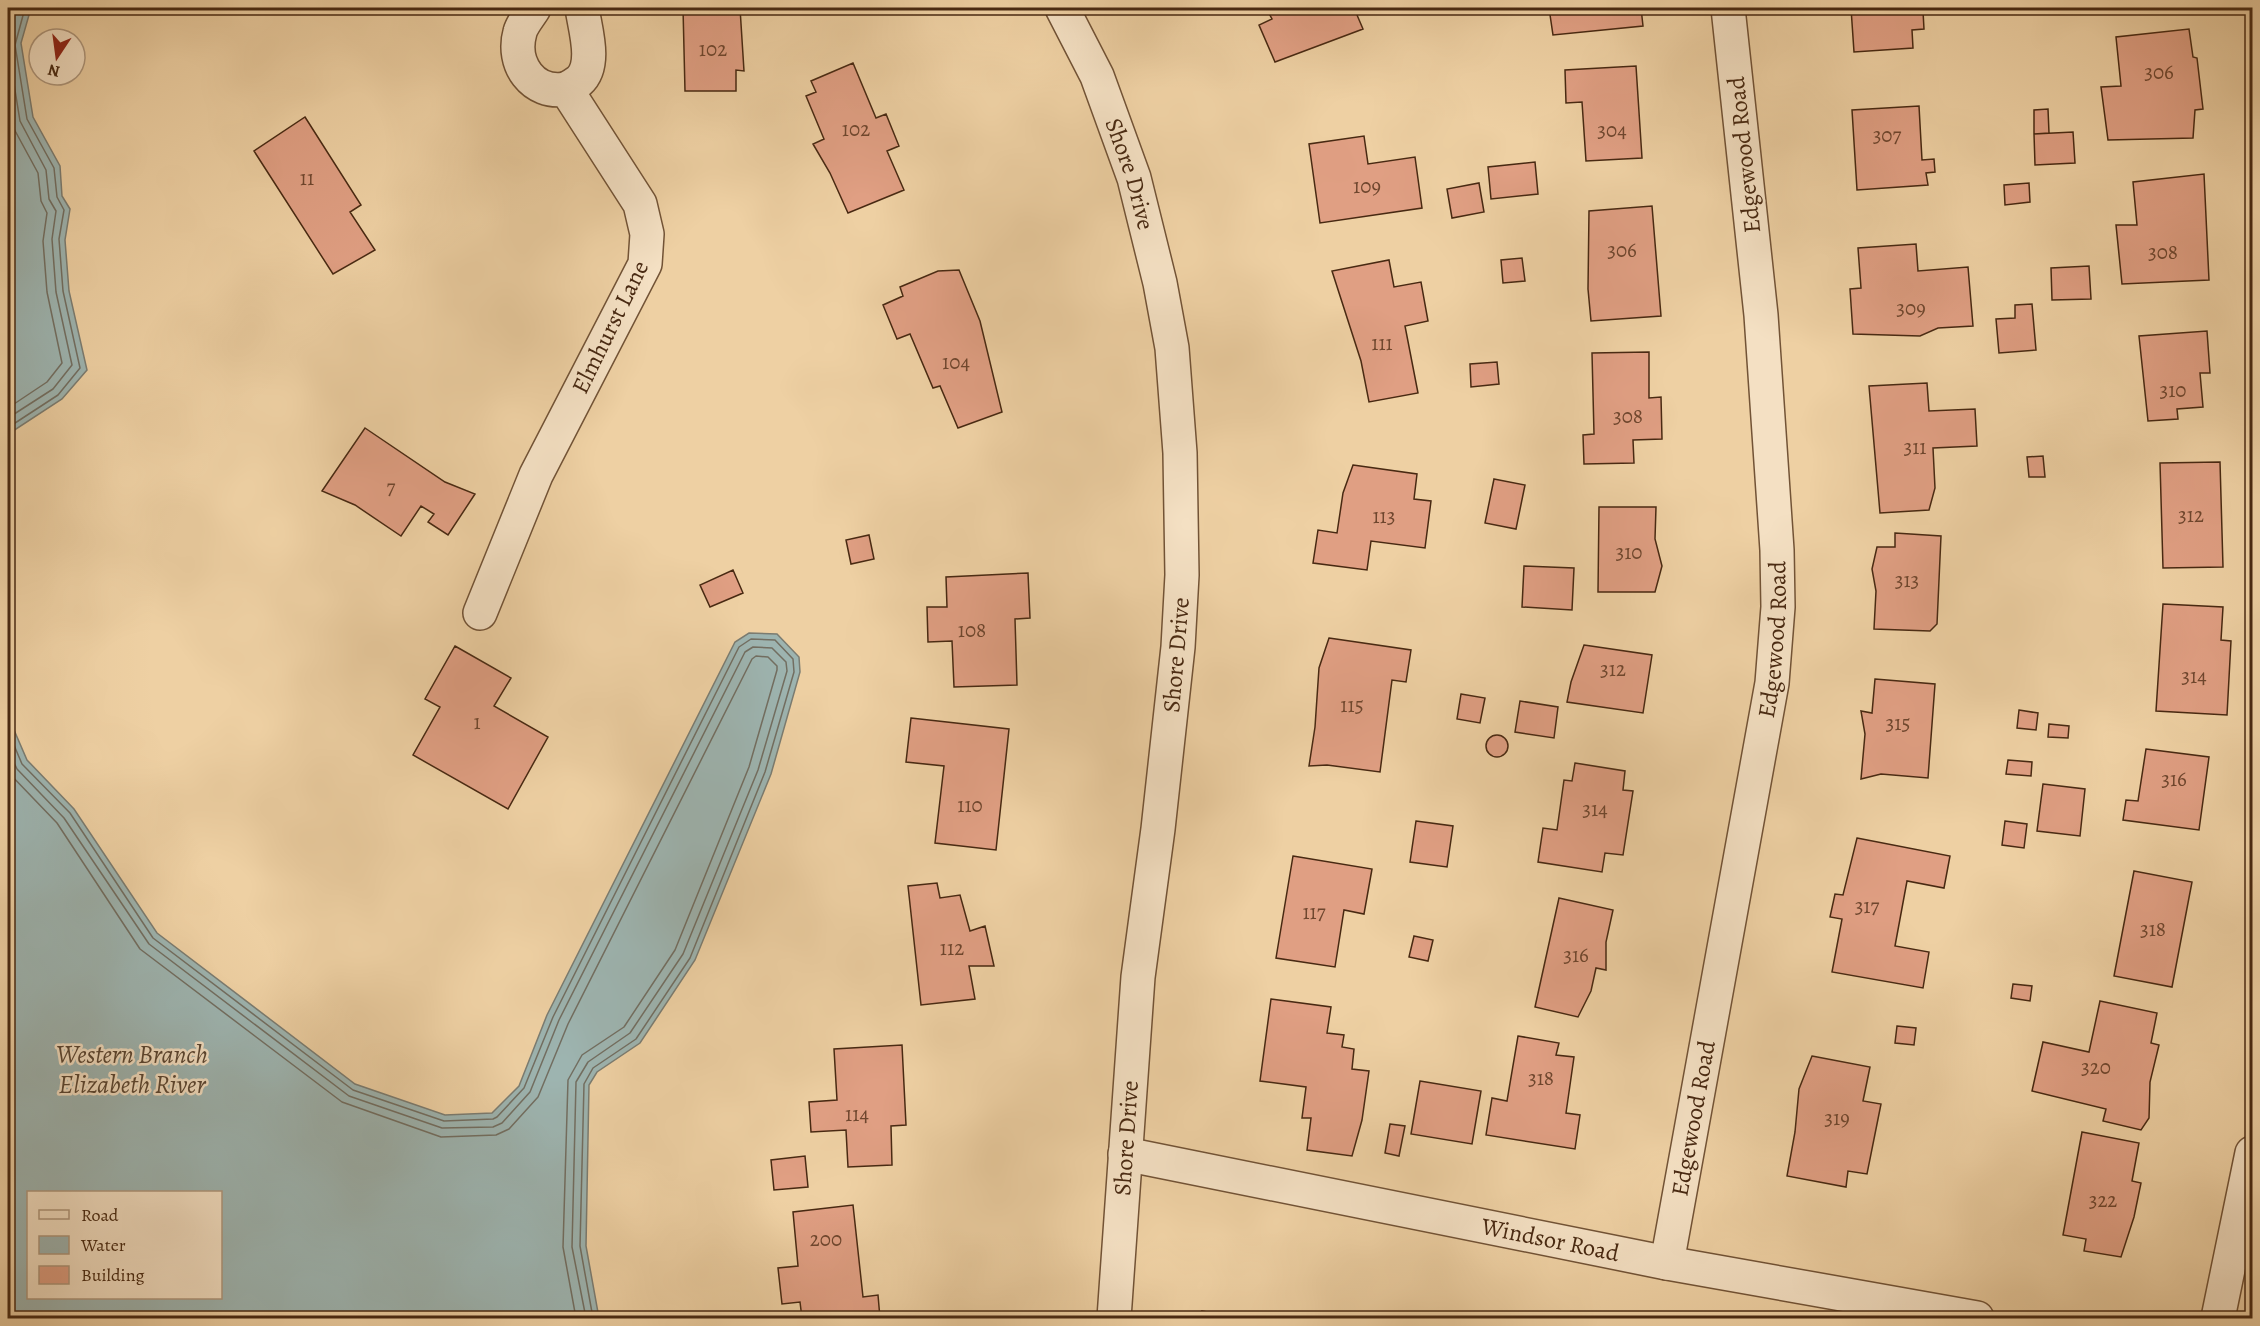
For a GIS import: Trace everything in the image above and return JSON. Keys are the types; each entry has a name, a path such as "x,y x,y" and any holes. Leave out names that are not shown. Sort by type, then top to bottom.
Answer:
{"street":[{"path":"534,8 520,31 518,53 526,74 539,86 554,91 566,89 580,81 587,68 588,45 582,8"},
{"name":"Shore Drive","path":"1062,8 1097,76 1134,178 1160,284 1172,348 1180,453 1182,575 1178,647 1158,829 1138,977 1114,1318"},
{"name":"Edgewood Road","path":"1666,1263 1772,683 1778,607 1761,315 1728,8"},
{"name":"Elmhurst Lane","path":"480,613 536,475 645,264 647,234 640,204 566,89"},
{"path":"2218,1318 2253,1153"},
{"name":"Windsor Road","path":"1125,1154 1666,1263 1977,1318"}],"water":[{"path":"8,8 31,8 21,43 27,87 33,117 60,166 62,196 70,209 65,240 69,291 87,370 62,399 8,432"},
{"name":"Western Branch Elizabeth River","path":"749,633 777,634 799,657 800,672 771,774 695,960 640,1043 597,1072 589,1085 586,1246 599,1318 8,1318 8,716 27,760 74,809 157,933 355,1084 445,1115 492,1113 519,1086 547,1015 735,642"}],"building":[{"path":"683,8 740,8 744,71 736,70 736,91 685,91"},
{"path":"1266,8 1354,8 1363,29 1275,62 1259,25 1272,19"},
{"path":"1549,8 1641,8 1643,26 1553,35"},
{"path":"1851,8 1932,8 1932,11 1923,11 1924,29 1912,30 1913,48 1854,52"},
{"path":"2189,29 2193,57 2197,58 2203,109 2195,110 2193,138 2108,140 2101,87 2121,86 2116,37"},
{"path":"853,63 876,118 886,114 899,146 887,151 904,190 848,213 830,173 813,144 824,139 806,96 816,92 811,81"},
{"path":"1636,66 1642,158 1586,161 1582,102 1566,103 1565,70"},
{"path":"1919,106 1922,160 1934,159 1935,172 1926,173 1928,185 1857,190 1852,110"},
{"path":"2048,109 2049,133 2034,134 2034,110"},
{"path":"305,117 361,205 350,212 375,250 333,274 254,151"},
{"path":"2073,132 2075,163 2035,165 2034,134"},
{"path":"1364,136 1368,164 1415,157 1422,208 1320,223 1309,144"},
{"path":"1535,162 1538,194 1491,199 1488,167"},
{"path":"2204,174 2209,280 2122,284 2116,225 2137,225 2133,182"},
{"path":"1479,183 1484,212 1452,218 1447,189"},
{"path":"2029,183 2030,202 2005,205 2004,185"},
{"path":"1652,206 1661,316 1591,321 1588,289 1589,211"},
{"path":"1916,244 1918,271 1968,267 1973,326 1938,328 1920,336 1853,334 1850,289 1861,288 1858,248"},
{"path":"1522,258 1525,281 1503,283 1501,260"},
{"path":"1389,260 1394,287 1421,282 1428,321 1405,326 1418,393 1369,402 1361,361 1332,271"},
{"path":"2089,266 2091,299 2052,300 2051,268"},
{"path":"959,270 980,321 1002,412 958,428 940,386 933,388 910,334 897,339 883,305 903,296 900,287 938,271"},
{"path":"2032,304 2036,350 1999,353 1996,319 2015,318 2015,305"},
{"path":"2207,331 2210,373 2200,373 2203,407 2177,409 2178,419 2148,421 2139,336"},
{"path":"1649,352 1649,398 1661,397 1662,439 1633,440 1634,463 1584,464 1583,435 1594,434 1592,353"},
{"path":"1497,362 1499,384 1471,387 1470,364"},
{"path":"1927,383 1929,411 1975,409 1977,446 1933,448 1935,488 1929,510 1880,513 1869,386"},
{"path":"365,428 445,482 475,494 448,535 428,522 434,514 421,506 401,536 355,505 322,491"},
{"path":"2043,456 2045,477 2029,477 2027,457"},
{"path":"2220,462 2223,567 2163,568 2160,463"},
{"path":"1353,465 1417,474 1414,499 1431,501 1425,548 1371,541 1367,570 1313,563 1318,530 1337,533 1343,493"},
{"path":"1494,479 1525,485 1516,529 1485,523"},
{"path":"1599,507 1656,507 1655,539 1662,566 1655,592 1598,592"},
{"path":"1895,533 1941,536 1937,624 1930,631 1874,629 1876,591 1872,569 1877,547 1895,547"},
{"path":"869,535 874,559 851,564 846,540"},
{"path":"1524,566 1574,568 1572,610 1522,607"},
{"path":"733,570 743,593 710,607 700,585"},
{"path":"1028,573 1030,618 1015,619 1017,685 954,687 952,641 928,642 927,607 947,607 946,577"},
{"path":"2163,604 2223,607 2221,640 2231,641 2227,715 2156,711"},
{"path":"1329,638 1411,650 1406,682 1392,680 1380,772 1327,765 1309,766 1315,727 1319,668"},
{"path":"1584,645 1652,655 1643,713 1567,702 1571,682"},
{"path":"455,646 511,678 494,706 548,737 508,809 413,755 440,707 425,699"},
{"path":"1875,679 1935,684 1928,778 1881,774 1861,779 1865,734 1861,711 1872,713"},
{"path":"1461,694 1485,698 1480,723 1457,719"},
{"path":"1520,701 1558,707 1554,738 1515,732"},
{"path":"2019,710 2038,713 2036,730 2017,728"},
{"path":"911,718 1009,729 996,850 935,843 944,766 906,762"},
{"path":"2049,724 2069,726 2068,738 2048,737"},
{"path":"1497,735 1505,738 1508,746 1505,754 1497,757 1489,754 1486,746 1489,738"},
{"path":"2146,749 2209,757 2199,830 2123,820 2126,800 2138,801"},
{"path":"2008,760 2032,762 2031,776 2006,774"},
{"path":"1575,763 1625,771 1623,790 1633,791 1623,855 1605,853 1602,872 1538,862 1543,828 1557,830 1564,780 1572,781"},
{"path":"2043,784 2085,789 2080,836 2037,831"},
{"path":"1416,821 1453,826 1447,867 1410,862"},
{"path":"2005,821 2027,824 2024,848 2002,845"},
{"path":"1857,838 1950,856 1944,888 1907,881 1895,946 1929,952 1923,988 1832,972 1842,919 1830,917 1835,894 1843,895"},
{"path":"1293,856 1372,869 1364,914 1344,910 1335,967 1276,958"},
{"path":"2134,871 2192,882 2172,987 2114,976"},
{"path":"937,883 940,898 960,895 970,931 985,926 994,966 969,966 975,999 921,1005 908,886"},
{"path":"1559,898 1613,910 1606,942 1606,970 1596,968 1591,991 1578,1017 1535,1007"},
{"path":"1414,936 1433,940 1428,961 1409,957"},
{"path":"2013,984 2032,986 2030,1001 2011,998"},
{"path":"1271,999 1331,1007 1327,1033 1344,1035 1342,1047 1354,1049 1352,1069 1369,1071 1362,1120 1352,1156 1307,1150 1311,1118 1302,1118 1306,1087 1260,1081"},
{"path":"2100,1001 2157,1013 2151,1043 2159,1045 2150,1082 2149,1118 2141,1130 2103,1121 2106,1109 2032,1091 2043,1042 2089,1052"},
{"path":"1897,1026 1916,1028 1914,1045 1895,1043"},
{"path":"1518,1036 1559,1043 1556,1055 1574,1057 1566,1113 1580,1115 1575,1149 1486,1135 1492,1098 1507,1101"},
{"path":"902,1045 906,1125 891,1126 892,1165 848,1167 846,1130 811,1132 809,1102 837,1100 834,1049"},
{"path":"1812,1056 1870,1067 1863,1101 1881,1104 1867,1174 1848,1171 1846,1187 1787,1176 1795,1132 1799,1089"},
{"path":"1420,1081 1481,1091 1472,1144 1411,1134"},
{"path":"1390,1124 1405,1126 1399,1156 1385,1153"},
{"path":"2082,1132 2139,1143 2132,1181 2141,1183 2134,1217 2121,1257 2084,1251 2086,1239 2063,1235"},
{"path":"805,1156 808,1187 774,1190 771,1160"},
{"path":"853,1205 863,1297 878,1295 880,1318 802,1318 800,1302 782,1304 778,1268 798,1266 793,1212"},
{"path":"1202,1311 1239,1318 1202,1318"}]}
